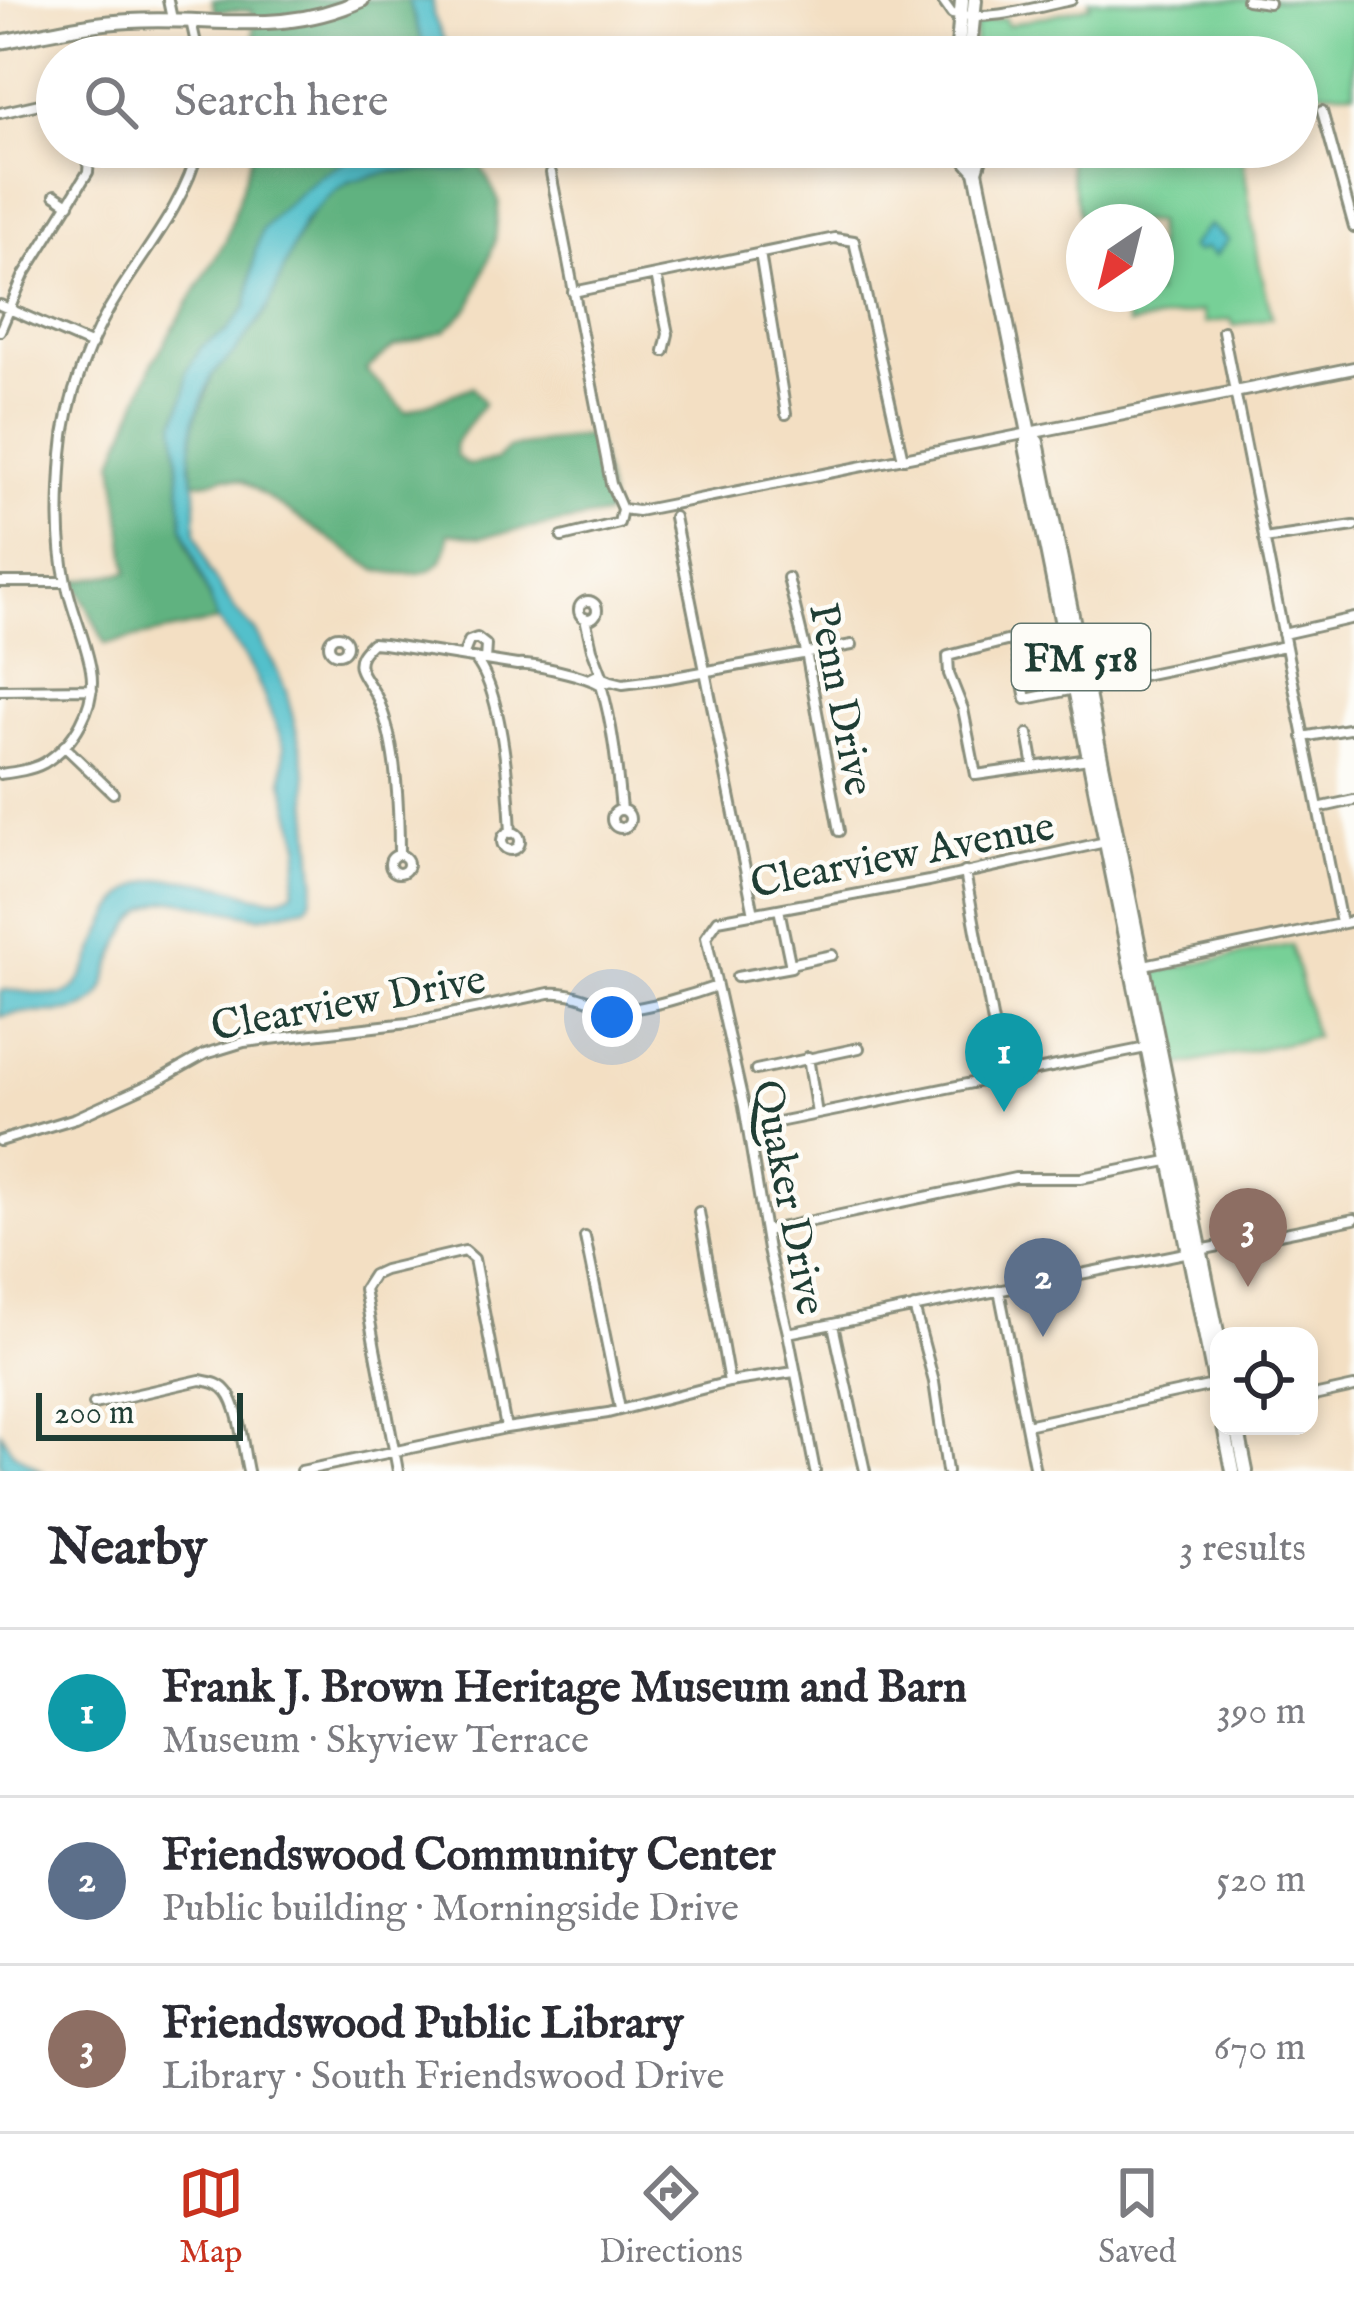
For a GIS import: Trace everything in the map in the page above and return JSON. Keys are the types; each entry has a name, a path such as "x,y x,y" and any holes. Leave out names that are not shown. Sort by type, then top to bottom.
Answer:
{"main road":[{"path":"0,42 75,26 172,19 284,22 362,0"},
{"path":"962,0 968,36"},
{"path":"962,36 975,0"},
{"name":"FM 518","path":"973,168 976,171"},
{"name":"FM 518","path":"977,168 1029,433 1037,442 1210,1344"},
{"name":"FM 518","path":"1081,688 1089,759 1111,841"},
{"name":"FM 518","path":"1194,1252 1215,1327"},
{"path":"1226,1435 1233,1471"},
{"path":"1239,1435 1246,1471"}],"street":[{"path":"168,0 172,19"},
{"path":"943,0 950,12 966,16 990,16 1070,0"},
{"path":"1247,0 1268,2"},
{"path":"191,21 194,36"},
{"path":"0,112 36,104"},
{"path":"1322,111 1354,226"},
{"path":"0,331 4,307 88,168"},
{"path":"0,774 40,765 64,746 88,709 92,676 66,582 59,525 62,448 73,396 92,345 194,168"},
{"path":"551,173 611,484 622,509 620,523 562,537"},
{"path":"56,195 69,204"},
{"path":"574,292 836,238 854,241 903,459"},
{"path":"760,254 786,414"},
{"path":"656,275 668,334 664,351"},
{"path":"4,307 92,345"},
{"path":"1223,331 1341,923"},
{"path":"622,509 638,511 1354,368"},
{"path":"674,518 754,914"},
{"path":"1264,539 1354,526"},
{"name":"Penn Drive","path":"788,578 839,831"},
{"path":"0,582 66,582"},
{"path":"585,618 605,680 621,810"},
{"path":"1283,634 1354,618"},
{"path":"463,656 469,641 477,638 486,645 480,659 505,760 511,833"},
{"path":"1089,759 976,775 948,656 1014,639 1026,699 1286,646"},
{"path":"365,652 347,646 365,652 531,663 591,678 597,674 623,684 852,645"},
{"path":"365,652 359,667 380,704 396,773 399,855"},
{"path":"487,681 498,663"},
{"path":"608,707 613,692 623,684"},
{"path":"0,690 92,688"},
{"path":"1304,737 1354,728"},
{"path":"1028,734 1034,767"},
{"path":"64,746 113,793"},
{"path":"1318,808 1354,800"},
{"name":"Clearview Avenue","path":"706,936 718,920 1111,841"},
{"path":"964,872 1003,1077"},
{"path":"737,977 791,967 779,909"},
{"path":"1136,966 1354,921"},
{"name":"Quaker Drive","path":"706,936 815,1471"},
{"path":"790,964 832,955"},
{"name":"Clearview Drive","path":"0,1141 76,1118 205,1054 244,1042 408,1023 565,991 628,1010 717,986"},
{"path":"748,1129 1152,1047"},
{"path":"756,1070 859,1048"},
{"path":"808,1057 818,1114"},
{"path":"765,1231 1015,1178 1082,1178 1175,1159"},
{"path":"699,1212 729,1382"},
{"path":"788,1333 1354,1219"},
{"path":"585,1237 620,1409"},
{"path":"398,1471 364,1288 373,1275 384,1270 465,1251 474,1258 506,1428"},
{"path":"999,1290 1035,1471"},
{"path":"914,1307 934,1382 947,1471"},
{"path":"833,1325 865,1471"},
{"path":"301,1471 794,1372"},
{"path":"94,1404 200,1380 215,1382 232,1400 248,1471"},
{"path":"1026,1425 1210,1386"},
{"path":"1318,1395 1354,1387"}],"green space":[{"path":"212,0 408,0 421,36 254,36 252,10 215,11"},
{"path":"1089,0 1354,0 1354,91 1318,92 1318,36 975,36 979,23 1004,18 1008,25 1090,6"},
{"path":"248,168 342,168 255,252 247,306 226,332 202,346 186,373 186,391 175,423 183,526 218,621 105,644 75,581 128,572 114,461 153,362 226,240"},
{"path":"482,168 499,201 495,242 471,306 445,331 393,347 366,370 406,412 472,387 484,403 455,443 456,456 468,465 496,460 508,448 595,434 611,505 606,515 480,537 448,533 447,548 435,567 403,574 376,570 243,481 225,477 194,482 193,426 217,368 264,314 297,237 316,208 362,177"},
{"path":"1070,168 1244,168 1272,317 1234,326 1231,319 1205,323 1202,311 1128,325 1125,312 1174,312 1174,204 1077,204"},
{"path":"1291,945 1315,1037 1167,1068 1147,973"}],"water":[{"path":"408,0 433,0 442,36 421,36"},
{"path":"334,168 467,168 395,171 350,181 332,193 303,222 268,308 212,375 194,420 190,465 196,491 196,532 209,570 273,662 301,748 315,879 311,900 306,907 259,917 180,901 153,906 127,932 93,1002 72,1011 0,1017 4,990 60,995 73,989 109,918 136,887 173,879 267,898 293,891 300,844 283,781 284,746 256,677 218,621 183,526 175,423 186,391 186,373 202,346 226,332 247,306 262,230"},
{"path":"1209,225 1228,240 1215,256 1205,248 1196,252 1190,247"},
{"path":"0,1432 13,1452 42,1471 6,1471 0,1464"}],"place":[{"name":"Frank J. Brown Heritage Museum and Barn","path":"1004,1112"},
{"name":"Friendswood Public Library","path":"1248,1287"},
{"name":"Friendswood Community Center","path":"1043,1337"}]}
